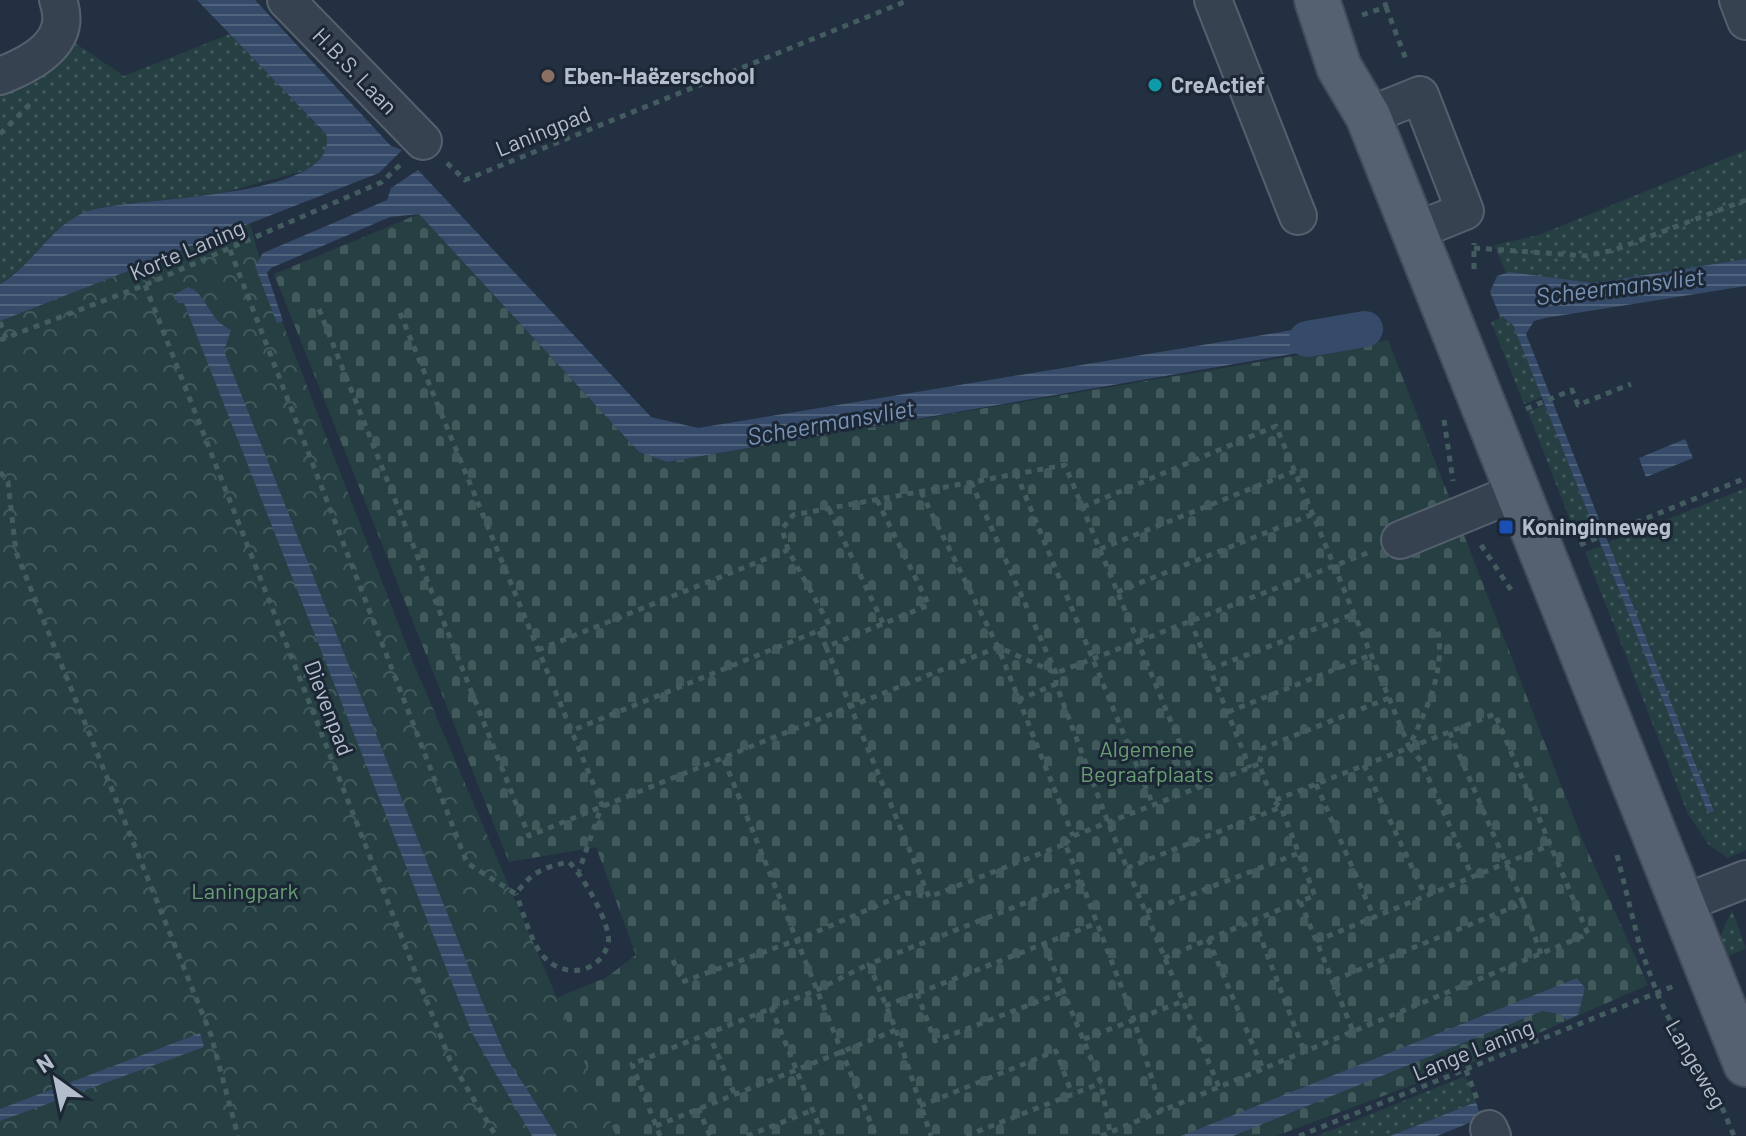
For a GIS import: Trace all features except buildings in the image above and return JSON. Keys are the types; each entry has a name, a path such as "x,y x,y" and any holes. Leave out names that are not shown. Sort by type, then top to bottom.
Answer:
{"main road":[{"path":"1317,0 1339,67 1368,116 1682,904"},
{"path":"1343,0 1361,57 1368,116"},
{"name":"Langeweg","path":"1682,904 1746,1064"}],"street":[{"path":"0,76 29,63 51,46 62,25 58,0"},
{"name":"H.B.S. Laan","path":"286,0 423,141"},
{"path":"1213,0 1298,216"},
{"path":"1738,0 1746,21"},
{"path":"1368,116 1420,95 1465,211 1413,232"},
{"path":"1400,540 1517,492"},
{"path":"1682,904 1746,879"}],"path":[{"name":"Laningpad","path":"423,141 465,180 909,0"},
{"path":"1386,7 1420,95"},
{"name":"Korte Laning","path":"3,339 230,250 382,182"},
{"path":"1474,248 1587,256 1614,250 1744,203"},
{"path":"230,250 467,863 516,894 541,954 554,967 570,972 588,968 600,958 609,943 607,928 579,871 569,862 547,866 528,876 516,894"},
{"name":"Dievenpad","path":"145,285 450,1060 496,1136"},
{"path":"319,309 529,836 998,647 1056,673 1400,540"},
{"path":"400,313 602,805 579,871"},
{"path":"0,323 3,339"},
{"path":"1534,405 1572,390 1578,405 1631,384"},
{"path":"1083,507 1276,426 1409,747 1421,761 1472,876"},
{"path":"571,731 830,626 788,550 782,529 793,515 1065,465 1198,787"},
{"path":"1100,549 1295,471"},
{"path":"0,472 8,482 16,552 211,1035 238,1136"},
{"path":"1016,473 1153,805"},
{"path":"1586,542 1746,478"},
{"path":"971,482 1056,673 1056,684 1109,825 1219,1088"},
{"path":"921,492 998,647 1073,836"},
{"path":"826,647 929,605 877,500"},
{"path":"829,509 883,623"},
{"path":"1117,592 1313,514"},
{"path":"538,650 788,550"},
{"path":"1210,669 1354,614"},
{"path":"1190,620 1250,768"},
{"path":"819,631 929,897"},
{"path":"1409,747 1435,686 1441,648 1438,631"},
{"path":"1228,712 1371,655"},
{"path":"1018,700 1056,684"},
{"path":"1164,958 1315,896 1281,807 1273,801 1259,764 1263,748 1389,698"},
{"path":"1101,1136 1588,934 1495,714 1273,801"},
{"path":"1449,731 1506,861 1541,954"},
{"path":"724,760 876,1136"},
{"path":"673,960 682,982 797,940 907,893 929,897 1065,844 1073,836 1109,825 1259,764"},
{"path":"1364,765 1425,895"},
{"path":"1316,784 1374,917"},
{"path":"1127,868 1281,807"},
{"path":"1065,844 1134,1020 1162,1112"},
{"path":"1316,941 1550,845"},
{"path":"1146,912 1299,853"},
{"path":"660,1136 632,1064 817,990 869,964 1081,881"},
{"path":"1300,901 1353,1031"},
{"path":"1334,980 1523,903"},
{"path":"1254,920 1304,1051"},
{"path":"885,1006 1097,923"},
{"path":"1208,939 1263,1069"},
{"path":"1044,944 1101,1083 1110,1132"},
{"path":"869,964 896,1030 931,1136"},
{"path":"917,993 935,1041 1063,992"},
{"name":"Lange Laning","path":"1299,1136 1657,993"},
{"name":"Langeweg","path":"1657,993 1679,1040 1712,1088 1734,1136"},
{"path":"1084,1039 1181,1002"},
{"path":"771,1007 823,1136"},
{"path":"656,1126 896,1030"},
{"path":"708,1032 734,1093"},
{"path":"920,1106 1056,1051 1072,1094"},
{"path":"1466,1070 1473,1087"},
{"path":"966,1136 1101,1083"},
{"path":"698,1108 710,1136"},
{"path":"747,1136 813,1110"}],"green space":[{"path":"48,25 124,76 230,34 326,135 329,145 325,157 315,168 218,194 103,207 50,236 28,263 0,284 0,67"},
{"path":"1746,150 1746,259 1594,283 1506,273 1494,245 1539,235"},
{"name":"Algemene Begraafplaats","path":"419,214 639,452 667,462 1388,340 1583,841 1648,985 1466,1065 1276,1136 609,1136 554,999 607,977 636,955 596,847 509,862 274,274"},
{"name":"Laningpark","path":"250,224 265,277 413,662 616,1136 0,1136 0,320"},
{"path":"1499,314 1513,325 1542,397 1524,404 1491,322 1500,318"},
{"path":"1545,405 1594,528 1576,535 1528,412"},
{"path":"1746,488 1746,850 1728,858 1709,845 1688,814 1585,552 1601,546 1709,813 1714,810 1607,543"},
{"path":"1732,910 1746,948 1722,959 1719,939"},
{"path":"1465,1076 1476,1102 1390,1136 1317,1136"}],"water":[{"path":"197,0 255,0 391,146 402,150 379,173 0,321 0,284 22,267 60,228 83,213 105,207 226,193 267,185 301,173 322,156 326,134"},
{"path":"418,170 651,417 698,428 1354,320 1356,343 667,462 639,452 419,214 390,217 271,268 267,273 283,321 277,323 255,266 263,253 387,200 391,188"},
{"path":"1746,259 1746,286 1545,318 1534,321 1526,334 1714,811 1708,813 1513,325 1499,314 1490,292 1497,276 1509,272 1594,283"},
{"path":"188,287 200,295 217,319 231,330 224,351 482,1001 507,1059 557,1136 532,1136 471,1031 184,303 178,303 174,295"},
{"path":"1685,439 1693,458 1646,477 1639,458"},
{"path":"1577,978 1585,988 1578,1015 1567,1020 1560,1014 1542,1011 1233,1136 1181,1136"},
{"path":"200,1033 204,1047 0,1121 0,1109"},
{"path":"1476,1102 1481,1118 1437,1136 1390,1136"}],"waterway":[{"name":"Scheermansvliet","path":"1307,339 1365,329"}],"place":[{"name":"Eben-Haëzerschool","path":"548,76"},
{"name":"CreActief","path":"1155,85"},
{"name":"Koninginneweg","path":"1506,527"}]}
